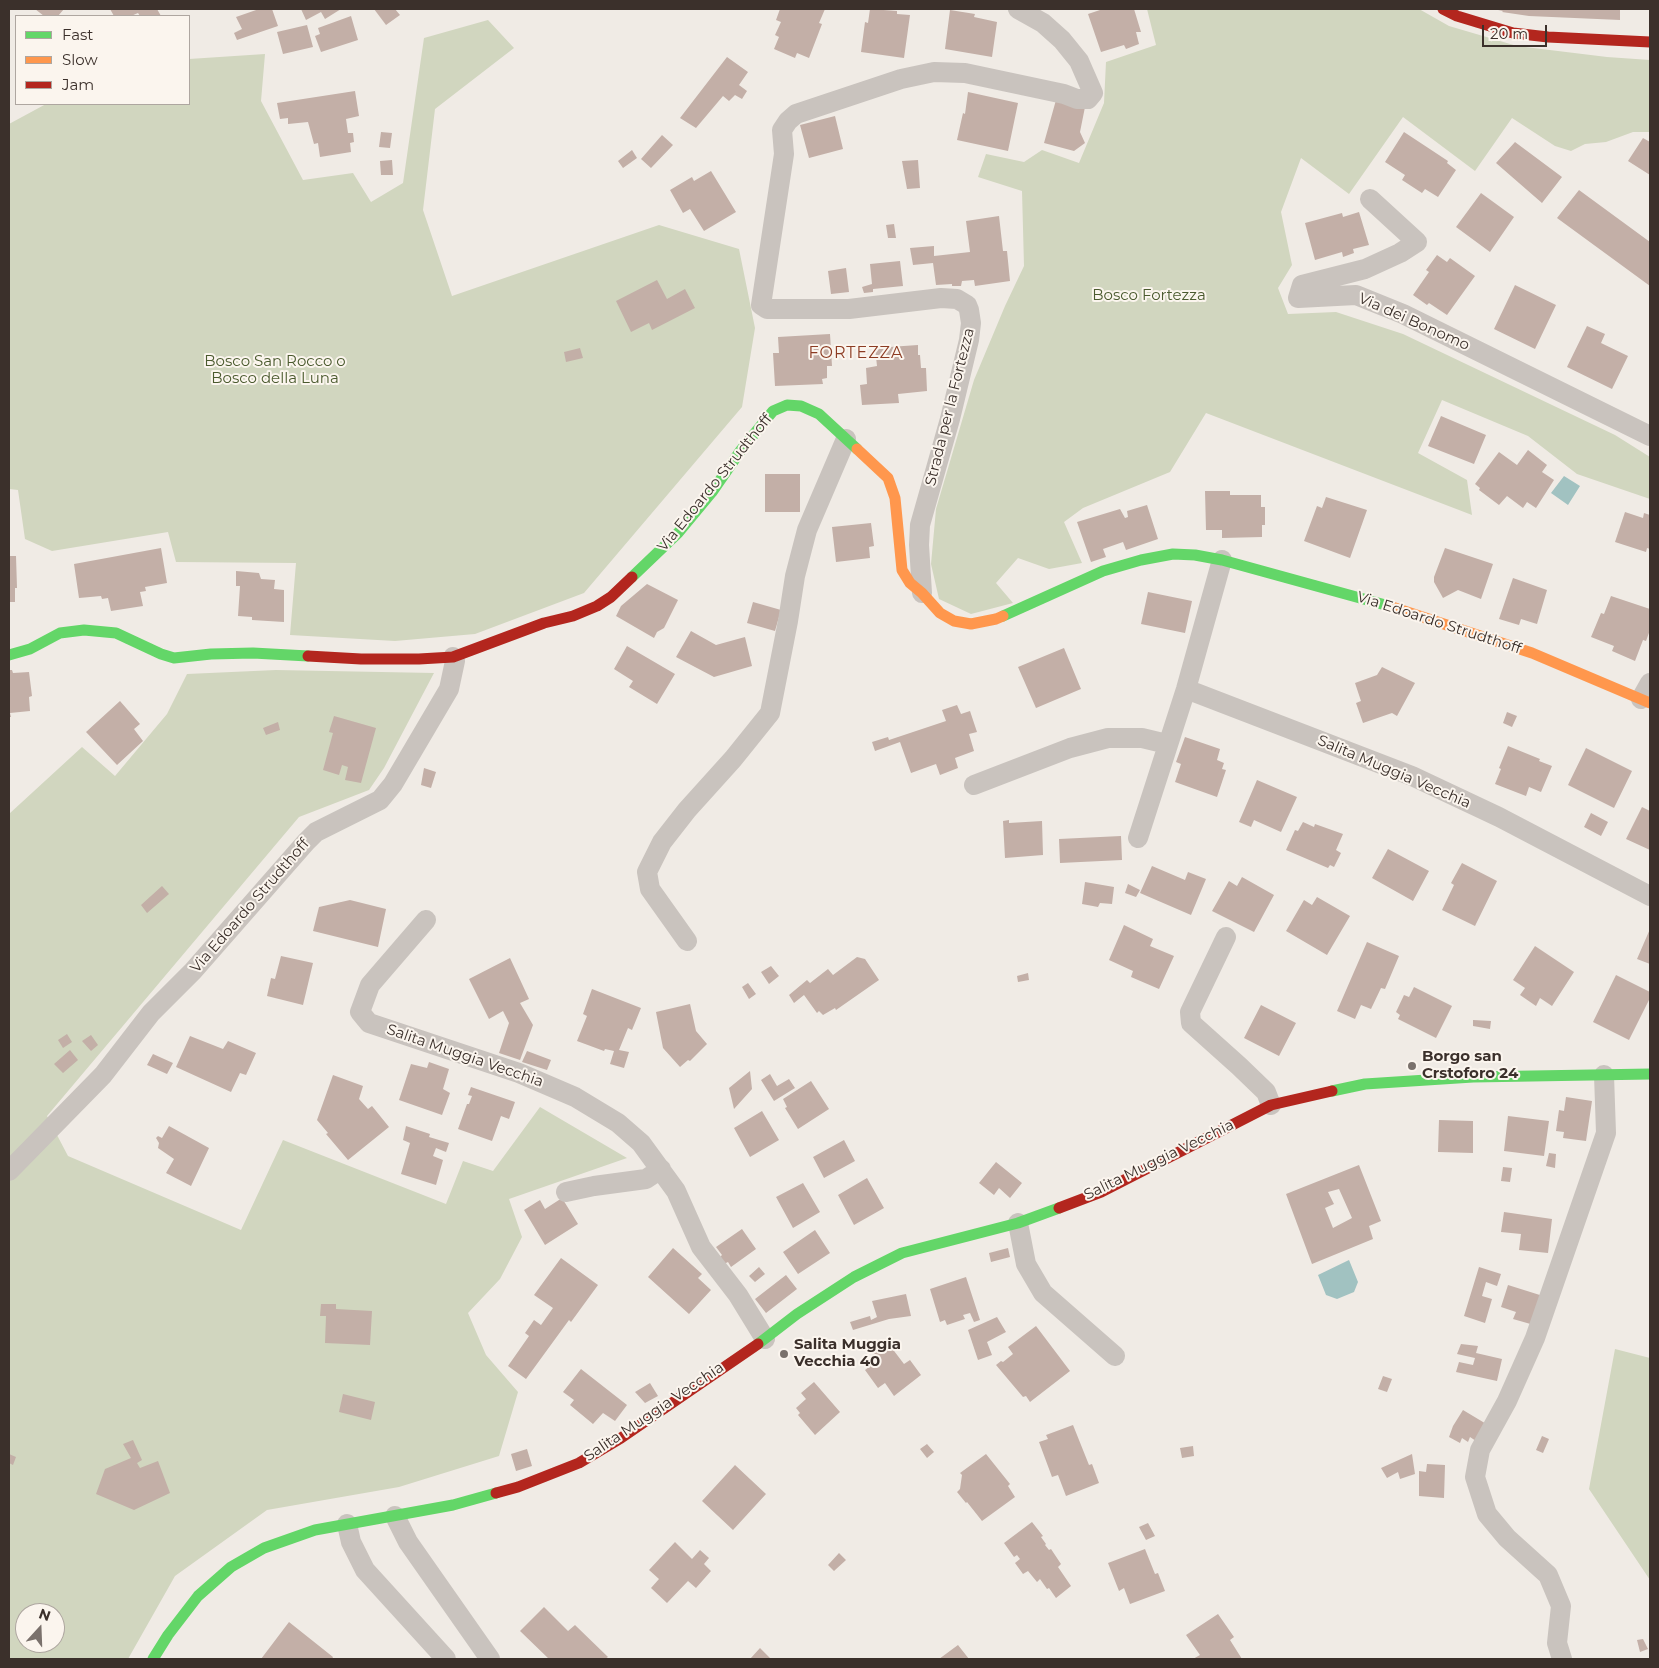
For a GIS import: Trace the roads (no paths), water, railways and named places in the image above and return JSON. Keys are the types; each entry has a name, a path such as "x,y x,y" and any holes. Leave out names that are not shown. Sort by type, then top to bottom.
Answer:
{"street":[{"name":"Strada per la Fortezza","path":"922,593 919,545 920,525 950,419 969,340 971,323 969,310 967,305 957,299 941,298 849,309 767,309 761,304 784,154 782,130 796,114 901,79 934,72 965,72 1055,92 1077,99 1088,99 1093,93 1079,61 1062,40 1043,23 1018,9"},
{"path":"1442,9 1457,16 1513,33 1548,37 1650,42"},
{"name":"Via dei Bonomo","path":"1370,199 1417,242 1400,253 1365,269 1302,286 1298,298 1356,295 1403,314 1650,436"},
{"name":"Via Edoardo Strudthoff","path":"9,1171 103,1075 151,1013 193,971 306,842 316,832 380,800 393,784 449,689 455,661 453,657 544,623 573,616 598,606 611,597 678,533 712,492 741,450 773,411 787,405 801,406 819,414 888,478 895,498 902,570 910,583 940,613 954,621 971,624 996,619 1103,571 1141,560 1173,554 1195,555 1222,560 1401,609 1532,653 1647,695"},
{"path":"687,941 650,889 647,872 662,842 687,810 733,760 770,713 795,576 807,530 846,439"},
{"path":"1138,838 1186,689 1222,560"},
{"path":"9,655 30,649 60,633 84,630 116,633 174,658 211,654 253,653 361,659 453,657"},
{"name":"Salita Muggia Vecchia","path":"1186,689 1412,776 1499,817 1650,896"},
{"path":"974,785 1070,748 1108,738 1142,738 1167,744"},
{"name":"Salita Muggia Vecchia","path":"426,920 370,985 360,1012 369,1023 519,1073 575,1097 618,1123 641,1144 676,1191 701,1246 738,1295 765,1339"},
{"path":"1226,937 1190,1012 1190,1024 1266,1092 1271,1105"},
{"name":"Salita Muggia Vecchia","path":"153,1659 168,1635 198,1596 231,1567 264,1548 314,1530 453,1505 518,1487 579,1462 620,1438 765,1339 797,1314 854,1277 902,1253 1018,1223 1101,1192 1271,1105 1365,1084 1473,1077 1650,1074"},
{"path":"1562,1659 1557,1643 1561,1606 1548,1575 1507,1538 1487,1514 1475,1477 1480,1450 1507,1401 1535,1338 1606,1133 1604,1075"},
{"path":"566,1192 646,1179 661,1169"},
{"path":"1018,1223 1026,1264 1043,1293 1115,1356"},
{"path":"395,1516 408,1542 490,1659"},
{"path":"347,1524 351,1542 365,1570 446,1659"}],"water":[{"path":"1564,476 1580,486 1568,505 1551,493"},
{"path":"1349,1260 1358,1282 1354,1292 1337,1299 1326,1295 1318,1275"}],"place":[{"name":"Borgo san Crstoforo 24","path":"1412,1066"},
{"name":"Salita Muggia Vecchia 40","path":"784,1354"}],"district":[{"name":"FORTEZZA","path":"856,353"}],"park label":[{"name":"Bosco Fortezza","path":"1149,296"},
{"name":"Bosco San Rocco o Bosco della Luna","path":"275,370"}]}
